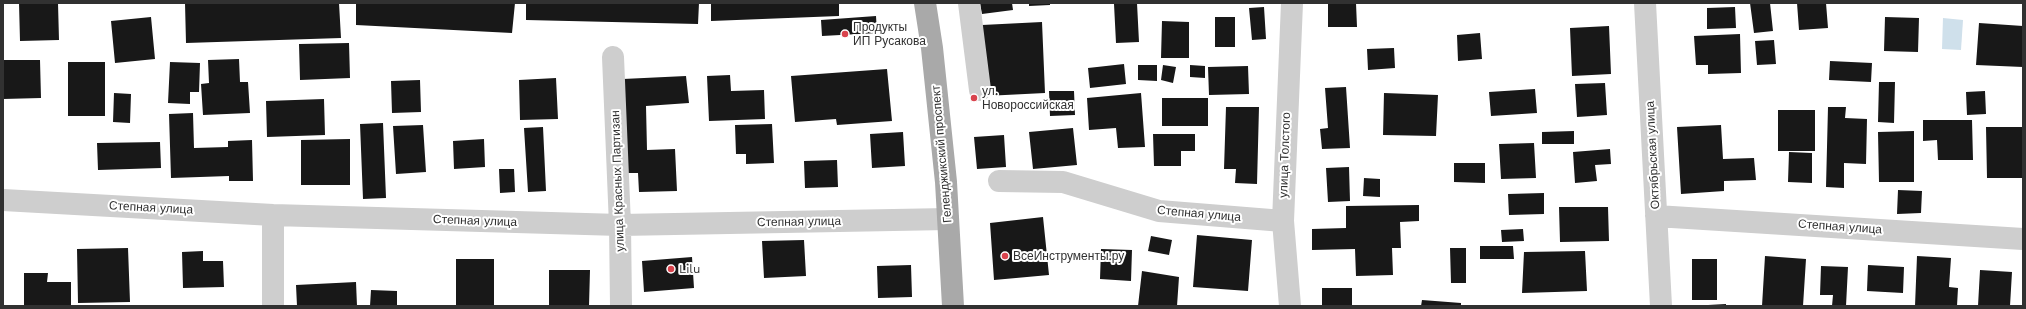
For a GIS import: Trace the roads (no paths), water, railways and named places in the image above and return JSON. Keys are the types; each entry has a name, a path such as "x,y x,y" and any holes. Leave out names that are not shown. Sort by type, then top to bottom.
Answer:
{"main road":[{"name":"Геленджикский проспект","path":"925,3 932,48 946,182 953,306"}],"street":[{"path":"969,3 980,90"},
{"name":"улица Толстого","path":"1290,306 1283,221 1292,3"},
{"name":"Октябрьская улица","path":"1645,3 1661,306"},
{"name":"улица Красных Партизан","path":"613,57 620,225 621,306"},
{"name":"Степная улица","path":"999,182 1063,182 1159,211 1283,221"},
{"name":"Степная улица","path":"3,200 273,215 620,225 948,219"},
{"path":"273,215 273,306"},
{"name":"Степная улица","path":"1656,216 2023,239"}],"water":[{"path":"1943,18 1963,20 1961,50 1942,49"}],"place":[{"name":"Продукты ИП Русакова","path":"845,34"},
{"name":"ул. Новороссийская","path":"974,98"},
{"name":"ВсеИнструменты.ру","path":"1005,256"},
{"name":"Lilu","path":"671,269"}]}
